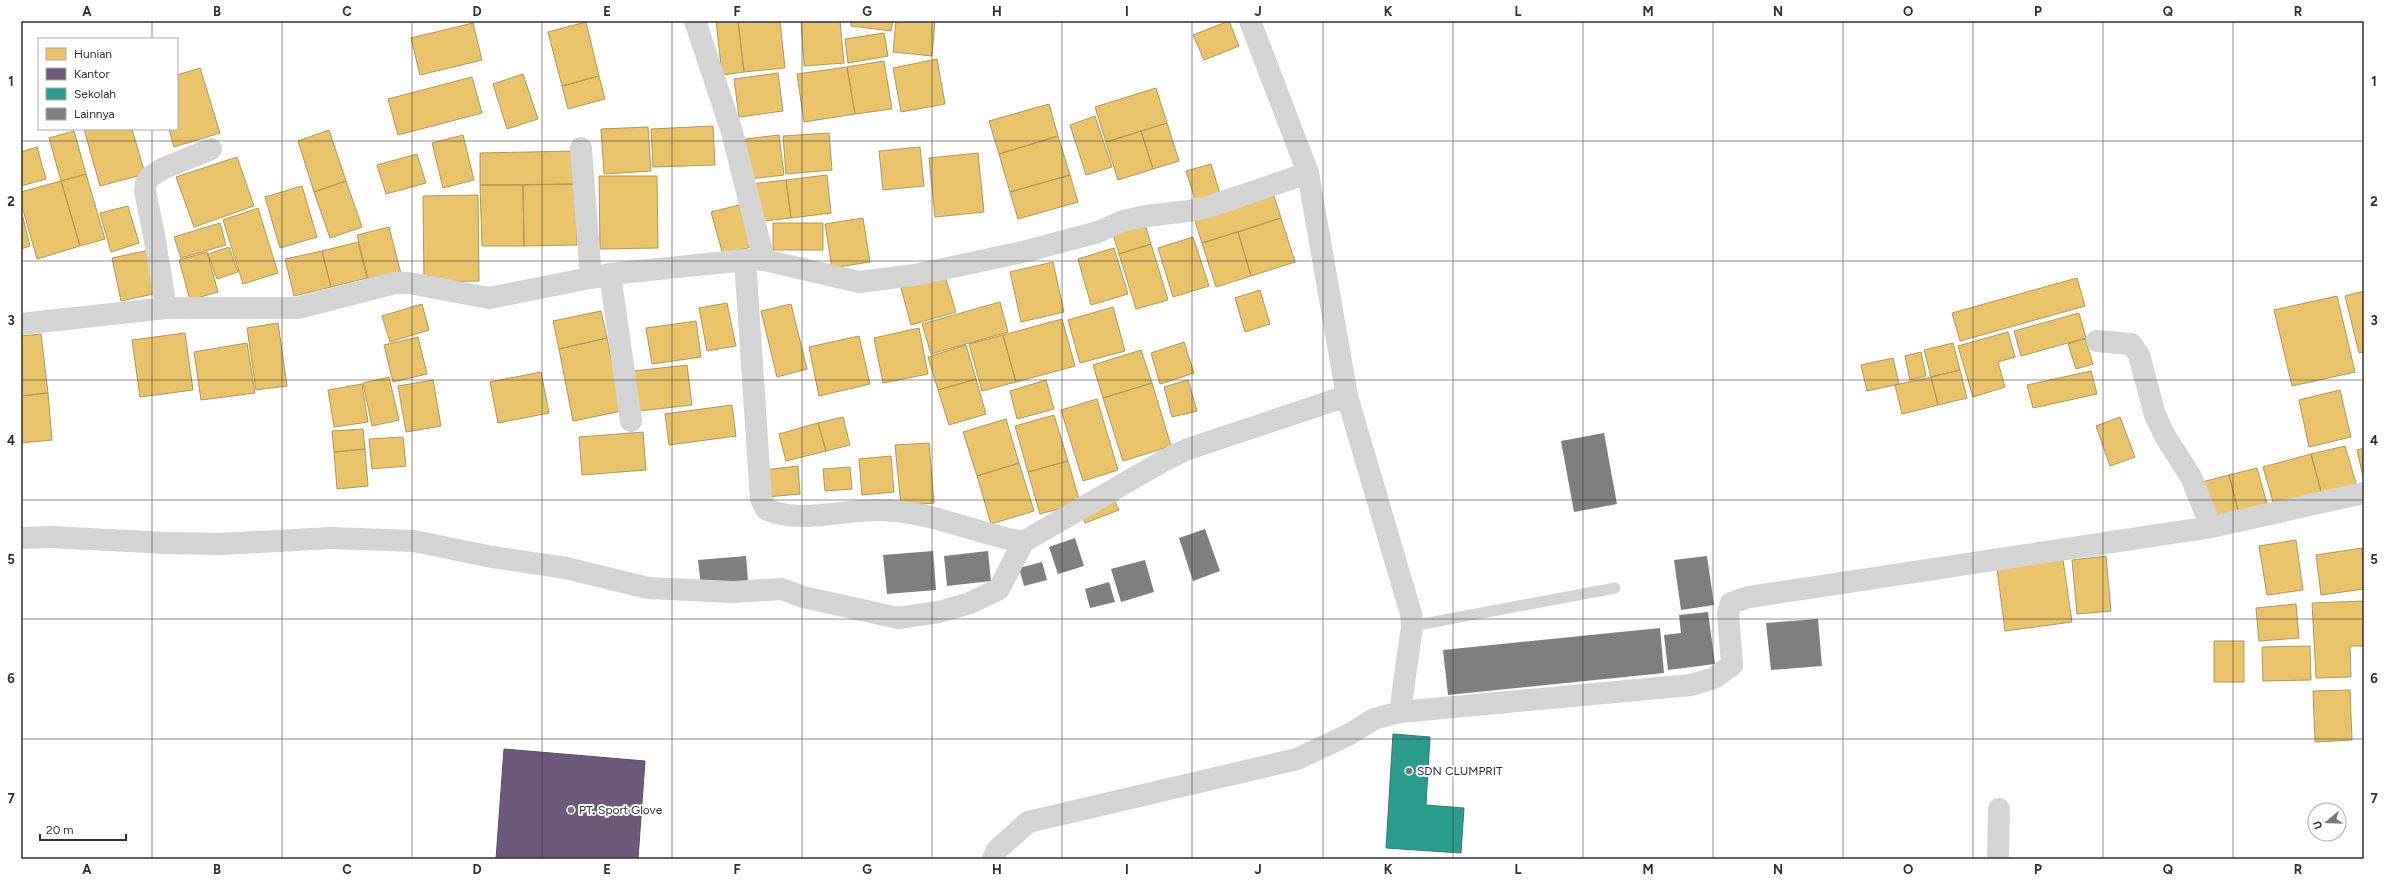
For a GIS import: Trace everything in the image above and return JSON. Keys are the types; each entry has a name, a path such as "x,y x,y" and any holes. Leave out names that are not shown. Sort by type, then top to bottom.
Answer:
{"street":[{"path":"695,21 732,132 754,260 761,499 766,509 782,516 878,510 929,516 999,537 1023,542"},
{"path":"1250,21 1308,173 1347,396 1411,614 1412,626 1400,712"},
{"path":"581,148 600,276 631,421"},
{"path":"166,308 145,191 146,183 150,177 162,169 211,149"},
{"path":"21,324 166,308 298,308 395,283 409,284 489,298 600,276 754,260 859,282 915,275 1034,249 1098,232 1123,221 1146,216 1189,211 1211,206 1308,173"},
{"path":"2097,341 2131,344 2139,355 2155,415 2165,436 2191,477 2211,527"},
{"path":"21,538 52,537 166,543 221,544 331,538 414,541 492,557 566,568 648,588 733,592 782,589 802,597 838,606 898,618 938,612 970,603 998,589 1023,542 1164,460 1188,449 1347,396"},
{"path":"993,859 997,850 1028,822 1297,759 1350,734 1374,719 1400,712 1691,685 1714,678 1732,665 1728,613 1731,603 1749,597 2211,527 2364,493"},
{"path":"1998,859 1999,808"}],"lane":[{"path":"1412,626 1615,588"}],"building: Hunian":[{"path":"716,21 738,21 744,72 722,75"},
{"path":"738,21 780,21 785,68 744,72"},
{"path":"801,21 840,21 844,63 804,66"},
{"path":"851,21 893,21 891,31 851,26"},
{"path":"896,21 935,21 932,56 893,52"},
{"path":"1229,21 1239,46 1204,60 1193,35"},
{"path":"586,22 599,76 562,86 548,32"},
{"path":"473,23 482,60 420,75 411,38"},
{"path":"884,33 888,56 848,63 845,39"},
{"path":"937,59 945,104 901,112 893,68"},
{"path":"884,61 892,109 855,114 847,67"},
{"path":"847,67 855,114 804,122 797,74"},
{"path":"200,68 220,133 174,147 169,130 178,130 178,75"},
{"path":"778,73 783,111 739,117 734,79"},
{"path":"523,74 538,119 507,129 493,84"},
{"path":"599,76 605,99 568,109 562,86"},
{"path":"472,77 482,113 398,135 388,99"},
{"path":"1156,88 1167,123 1106,142 1095,107"},
{"path":"1049,104 1058,136 999,154 989,121"},
{"path":"1095,116 1112,167 1086,175 1070,125"},
{"path":"1167,123 1179,161 1153,169 1141,131"},
{"path":"713,126 715,165 653,167 651,129"},
{"path":"648,127 651,171 604,174 601,129"},
{"path":"84,130 132,130 145,174 100,186"},
{"path":"329,130 346,181 314,192 298,141"},
{"path":"74,131 86,174 61,181 49,138"},
{"path":"1141,131 1153,169 1118,180 1106,142"},
{"path":"829,133 832,170 786,174 783,136"},
{"path":"463,135 474,180 443,188 432,143"},
{"path":"779,135 784,175 750,179 745,139"},
{"path":"1058,136 1070,175 1010,192 999,154"},
{"path":"37,147 46,179 21,186 21,152"},
{"path":"920,147 924,186 883,190 879,151"},
{"path":"575,151 576,184 480,185 480,153"},
{"path":"978,153 984,212 935,217 929,158"},
{"path":"417,154 426,183 386,194 377,165"},
{"path":"237,157 254,206 194,227 176,177"},
{"path":"1211,164 1220,194 1196,202 1186,171"},
{"path":"86,174 105,239 80,246 61,181"},
{"path":"827,175 831,213 791,218 786,180"},
{"path":"1070,175 1078,202 1018,219 1010,192"},
{"path":"599,176 657,176 658,248 600,249"},
{"path":"786,180 791,218 755,222 750,184"},
{"path":"61,181 80,246 37,259 21,203 21,192"},
{"path":"346,181 362,227 330,238 314,192"},
{"path":"576,184 577,245 524,246 523,185"},
{"path":"480,185 523,185 524,246 482,246"},
{"path":"302,186 317,237 280,248 265,197"},
{"path":"1273,193 1281,218 1202,243 1194,218"},
{"path":"478,195 479,281 424,282 423,196"},
{"path":"739,205 751,247 723,255 711,212"},
{"path":"128,206 139,243 111,252 100,213"},
{"path":"258,208 278,273 243,284 223,220"},
{"path":"21,210 30,246 21,249"},
{"path":"863,218 870,262 832,268 825,224"},
{"path":"1143,218 1151,244 1119,254 1111,228"},
{"path":"1281,218 1295,262 1251,276 1238,232"},
{"path":"220,223 226,245 181,258 174,237"},
{"path":"773,223 823,223 823,250 773,250"},
{"path":"389,227 401,274 369,282 357,235"},
{"path":"1238,232 1251,276 1216,287 1202,243"},
{"path":"1193,237 1209,286 1173,297 1158,248"},
{"path":"358,242 367,278 331,287 322,251"},
{"path":"1151,244 1168,300 1136,309 1119,254"},
{"path":"229,247 238,272 217,279 208,254"},
{"path":"1114,248 1128,294 1091,305 1078,259"},
{"path":"149,250 158,293 121,301 112,258"},
{"path":"322,251 331,287 294,296 285,259"},
{"path":"207,252 218,292 190,300 179,260"},
{"path":"1053,262 1064,312 1021,322 1010,272"},
{"path":"945,276 956,312 911,325 901,288"},
{"path":"2077,278 2085,306 1960,341 1952,313"},
{"path":"1260,290 1270,324 1245,332 1235,298"},
{"path":"2364,291 2364,352 2359,353 2345,296"},
{"path":"2337,296 2355,372 2292,386 2274,310"},
{"path":"1000,302 1008,332 931,354 922,324"},
{"path":"727,303 736,346 707,351 699,308"},
{"path":"422,304 429,330 390,342 382,316"},
{"path":"791,304 807,369 777,377 761,311"},
{"path":"1113,307 1125,351 1080,363 1068,320"},
{"path":"601,311 607,338 559,349 553,321"},
{"path":"2079,313 2086,338 2021,356 2014,331"},
{"path":"1062,319 1075,366 1016,382 1003,335"},
{"path":"696,321 701,357 652,364 646,328"},
{"path":"278,323 287,386 256,390 247,328"},
{"path":"919,328 928,374 883,383 874,338"},
{"path":"2008,332 2015,357 1998,362 2005,387 1973,397 1958,346"},
{"path":"185,333 193,390 140,397 132,340"},
{"path":"41,334 48,393 21,396 21,336"},
{"path":"1003,335 1016,382 982,391 969,344"},
{"path":"859,336 870,384 819,396 809,347"},
{"path":"418,337 427,374 393,382 384,345"},
{"path":"607,338 622,411 573,421 559,349"},
{"path":"2085,339 2093,364 2076,369 2068,344"},
{"path":"1184,342 1194,373 1160,384 1151,353"},
{"path":"247,343 255,393 201,400 194,352"},
{"path":"1953,343 1960,370 1931,377 1924,350"},
{"path":"966,345 976,379 938,390 928,357"},
{"path":"1141,350 1152,383 1103,398 1093,365"},
{"path":"1921,352 1926,376 1910,380 1905,356"},
{"path":"1893,358 1899,384 1867,391 1861,365"},
{"path":"687,365 692,405 639,411 634,371"},
{"path":"1960,370 1967,398 1938,405 1931,377"},
{"path":"2091,371 2097,394 2033,408 2027,385"},
{"path":"541,372 549,413 498,423 490,382"},
{"path":"389,377 399,420 372,426 363,383"},
{"path":"1931,377 1938,405 1902,414 1895,385"},
{"path":"976,379 986,414 949,425 938,390"},
{"path":"433,380 441,426 406,432 398,386"},
{"path":"1046,380 1054,409 1017,419 1010,391"},
{"path":"1188,380 1197,411 1172,417 1164,387"},
{"path":"1152,383 1171,446 1123,461 1103,398"},
{"path":"362,384 368,422 334,427 328,390"},
{"path":"2340,390 2351,437 2309,447 2299,400"},
{"path":"48,393 52,440 21,443 21,396"},
{"path":"1097,399 1118,470 1083,481 1061,410"},
{"path":"732,405 736,436 669,445 665,414"},
{"path":"1054,415 1068,461 1028,472 1015,426"},
{"path":"843,417 850,445 826,451 818,423"},
{"path":"2120,417 2135,457 2110,466 2096,426"},
{"path":"1006,419 1019,463 977,476 963,432"},
{"path":"818,423 826,451 786,461 779,434"},
{"path":"363,429 365,449 334,452 332,431"},
{"path":"643,432 646,470 582,475 579,437"},
{"path":"403,437 406,466 372,469 369,439"},
{"path":"929,443 934,503 901,506 895,445"},
{"path":"2345,446 2358,490 2323,499 2311,454"},
{"path":"2364,448 2364,481 2357,450"},
{"path":"365,449 368,486 337,489 334,452"},
{"path":"2311,454 2323,499 2276,512 2263,467"},
{"path":"891,456 894,492 862,495 859,459"},
{"path":"1068,461 1080,503 1040,514 1028,472"},
{"path":"1019,463 1034,511 991,524 977,476"},
{"path":"798,466 800,494 766,497 764,470"},
{"path":"850,467 852,489 825,491 823,469"},
{"path":"2257,468 2269,511 2240,518 2229,475"},
{"path":"2229,475 2240,518 2213,525 2202,482"},
{"path":"1114,500 1119,510 1085,523 1081,512"},
{"path":"2296,540 2303,590 2267,595 2259,546"},
{"path":"2362,548 2364,589 2321,595 2316,555"},
{"path":"2106,556 2111,611 2077,614 2072,560"},
{"path":"2063,560 2072,622 2005,631 1997,569"},
{"path":"2364,601 2364,646 2350,646 2351,677 2316,678 2312,603"},
{"path":"2296,604 2299,638 2259,641 2256,608"},
{"path":"2214,641 2244,641 2244,682 2214,682"},
{"path":"2310,646 2311,680 2263,681 2262,647"},
{"path":"2350,690 2352,740 2315,742 2313,691"}],"building: Kantor":[{"name":"PT. Sport Glove","path":"504,749 645,761 638,859 496,859"}],"building: Sekolah":[{"name":"SDN CLUMPRIT","path":"1393,734 1430,737 1426,805 1464,808 1461,853 1386,848"}],"building: Lainnya":[{"path":"1604,433 1617,504 1574,512 1561,441"},
{"path":"1205,529 1220,571 1193,581 1179,538"},
{"path":"1075,538 1084,566 1058,574 1049,547"},
{"path":"933,551 936,590 887,594 883,555"},
{"path":"988,551 991,581 947,586 944,556"},
{"path":"746,556 748,581 701,586 698,560"},
{"path":"1707,556 1714,605 1681,610 1674,560"},
{"path":"1145,560 1154,592 1121,602 1111,569"},
{"path":"1042,562 1047,580 1024,586 1019,568"},
{"path":"1109,582 1115,602 1090,608 1085,589"},
{"path":"1708,612 1715,664 1668,670 1664,635 1681,633 1679,615"},
{"path":"1818,619 1822,666 1771,670 1766,623"},
{"path":"1660,628 1664,673 1448,695 1443,650"}],"place":[{"name":"SDN CLUMPRIT","path":"1409,771"},
{"name":"PT. Sport Glove","path":"571,810"}]}
